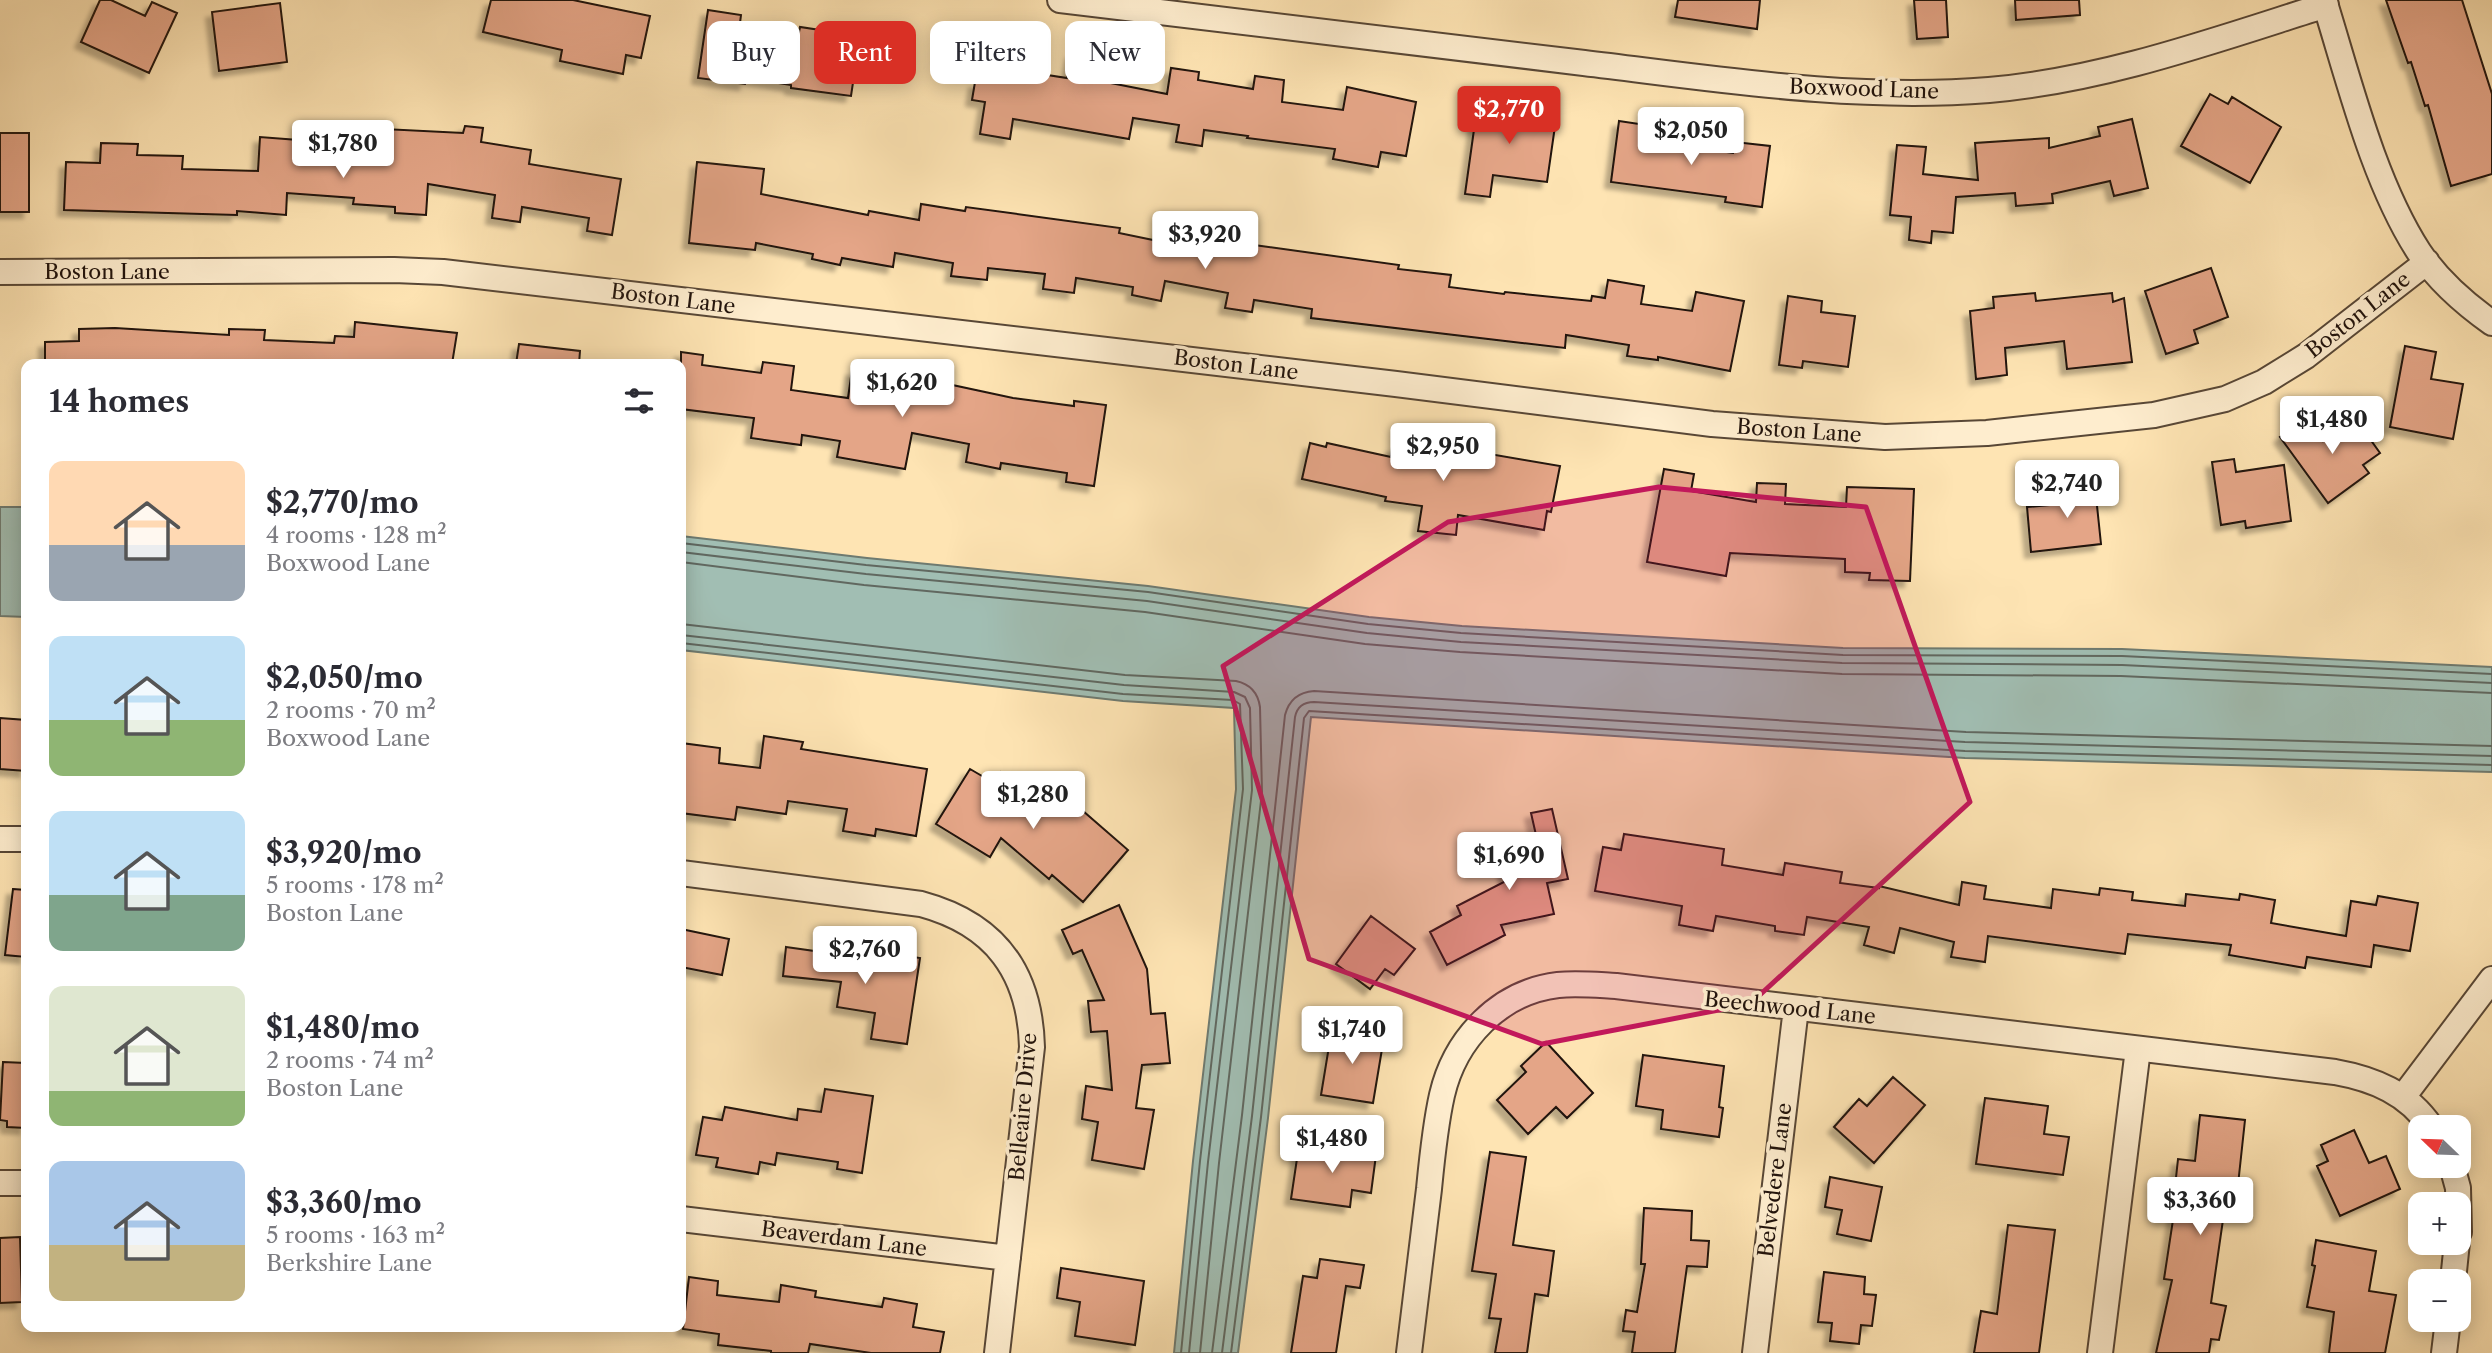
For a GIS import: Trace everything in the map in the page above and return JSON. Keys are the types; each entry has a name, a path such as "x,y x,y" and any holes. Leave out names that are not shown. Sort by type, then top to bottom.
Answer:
{"street":[{"name":"Boxwood Lane","path":"1060,0 1764,84 1905,93 1991,89 2084,76 2173,53 2325,3"},
{"path":"2325,3 2385,185 2408,233 2427,262 2456,294 2492,323"},
{"name":"Boston Lane","path":"0,272 394,270 464,274 1712,424 1885,437 1987,433 2127,418 2191,409 2225,399 2264,382 2294,363 2427,262"},
{"path":"0,839 21,839"},
{"name":"Belleaire Drive","path":"686,874 921,904 954,915 981,931 994,943 1016,974 1029,1008 1030,1072 997,1353"},
{"path":"2403,1097 2492,979"},
{"name":"Beechwood Lane","path":"1409,1353 1442,1095 1458,1052 1478,1025 1508,1002 1555,985 1616,986 2335,1072 2371,1080 2403,1097 2420,1115"},
{"name":"Belvedere Lane","path":"1755,1353 1796,1007"},
{"path":"2100,1353 2137,1049"},
{"path":"0,1183 21,1183"},
{"name":"Beaverdam Lane","path":"686,1220 1008,1258"},
{"path":"2444,1353 2447,1332"}],"highlighted area":[{"path":"1659,487 1866,507 1970,802 1750,1004 1542,1044 1309,959 1223,666 1448,522"}],"water":[{"path":"0,507 21,507 21,617 0,616"},
{"path":"686,537 1148,586 1369,617 1462,626 1843,648 2122,649 2492,667 2492,772 1965,758 1311,717 1268,1118 1238,1353 1174,1353 1236,789 1234,708 1123,701 686,651"}],"building":[{"path":"100,0 111,0 145,16 152,2 177,13 149,73 81,42"},
{"path":"491,0 573,0 650,16 641,58 626,55 623,74 560,61 562,50 483,32"},
{"path":"1678,0 1760,0 1757,29 1675,17"},
{"path":"1914,0 1946,0 1948,37 1917,39"},
{"path":"2015,0 2079,0 2080,15 2016,20"},
{"path":"2386,0 2462,0 2492,94 2492,174 2451,186 2428,105 2425,106"},
{"path":"280,3 287,62 219,71 212,12"},
{"path":"708,10 741,15 740,21 707,21 707,79 698,78"},
{"path":"800,27 814,29 814,84 853,84 851,96 791,88 791,85 785,84 800,84"},
{"path":"1171,68 1199,72 1198,80 1253,89 1255,76 1284,80 1282,102 1343,110 1347,87 1416,102 1406,156 1381,152 1378,167 1333,159 1335,149 1204,130 1202,146 1176,142 1179,125 1133,118 1129,139 1013,119 1010,139 980,134 985,102 972,100 975,84 1051,84 1051,76 1065,78 1065,84 1116,84 1167,94"},
{"path":"2210,94 2228,104 2232,97 2281,127 2250,183 2181,146"},
{"path":"1478,101 1557,112 1547,182 1493,175 1490,197 1465,194"},
{"path":"2132,119 2148,188 2114,196 2110,181 2052,194 2053,203 2016,206 2015,193 1956,197 1953,233 1932,231 1931,243 1909,240 1911,217 1890,215 1897,145 1926,147 1923,174 1978,180 1975,143 2049,138 2049,148 2100,136 2098,127"},
{"path":"1619,121 1646,125 1644,141 1733,153 1735,142 1770,146 1762,207 1725,202 1726,197 1611,182"},
{"path":"465,126 483,128 481,142 531,150 529,164 621,179 612,235 587,231 589,218 522,207 520,222 492,218 495,195 428,184 426,215 395,213 395,207 353,204 354,198 287,193 286,215 237,211 237,215 64,210 66,162 100,163 101,143 138,144 137,155 183,156 182,169 258,171 260,137 311,141 311,146 335,148 335,155 383,157 384,129 463,133"},
{"path":"0,133 29,133 29,212 0,212"},
{"path":"697,162 764,169 761,194 868,215 869,211 919,220 921,204 965,211 966,207 1120,228 1119,233 1158,241 1161,228 1254,245 1399,265 1398,269 1451,275 1449,287 1504,294 1591,301 1592,296 1605,298 1608,280 1644,286 1641,304 1692,311 1696,292 1744,301 1730,371 1658,357 1658,360 1627,356 1629,345 1566,335 1565,348 1311,318 1312,309 1254,300 1252,312 1225,308 1228,293 1165,281 1161,301 1132,295 1133,287 1076,278 1074,293 1043,289 1045,274 988,268 987,280 951,276 953,263 895,253 893,267 842,258 840,265 812,259 813,254 756,243 755,250 689,243"},
{"path":"2211,268 2228,317 2194,330 2198,343 2166,354 2145,291"},
{"path":"2035,293 2036,301 2112,293 2113,302 2124,298 2132,362 2067,369 2064,341 2005,348 2007,375 1976,379 1970,311 1994,308 1993,297"},
{"path":"1788,296 1822,301 1821,312 1855,316 1848,367 1803,361 1802,368 1779,365"},
{"path":"355,322 457,333 453,359 45,359 45,342 79,341 79,329 115,328 229,335 229,329 265,330 264,340 334,343 335,336 354,337"},
{"path":"519,344 580,351 579,359 517,359"},
{"path":"2405,346 2436,352 2431,379 2463,384 2453,439 2390,427"},
{"path":"681,352 703,355 702,365 761,373 763,362 794,366 791,390 848,398 852,370 878,374 877,382 941,392 943,383 1013,398 1074,406 1074,401 1106,405 1094,486 1066,482 1067,473 1001,463 1000,469 966,462 969,444 912,433 905,469 837,457 840,441 802,435 801,445 751,438 754,418 686,410 686,359 681,359"},
{"path":"2306,418 2323,441 2355,418 2380,453 2363,465 2369,473 2328,503 2280,437"},
{"path":"1437,442 1467,446 1466,450 1560,466 1551,512 1547,511 1544,530 1458,515 1456,535 1418,531 1422,506 1385,501 1386,497 1302,479 1310,443 1326,447 1327,443 1391,457 1392,447 1436,453"},
{"path":"2234,459 2236,472 2284,465 2291,521 2246,528 2245,521 2221,525 2212,462"},
{"path":"1664,469 1694,474 1691,491 1756,502 1757,483 1786,484 1785,504 1846,507 1847,487 1914,489 1910,581 1869,580 1870,573 1845,572 1845,559 1730,553 1726,576 1647,562"},
{"path":"2094,477 2101,544 2031,552 2027,507 2071,503 2069,480"},
{"path":"0,718 21,720 21,771 0,769"},
{"path":"764,736 803,742 801,749 927,769 916,836 876,829 875,836 843,831 847,809 788,801 786,814 737,807 735,820 686,814 686,744 720,748 719,763 760,768"},
{"path":"970,769 994,783 1001,772 1060,807 1068,798 1128,850 1083,902 1052,875 1049,879 1001,838 990,857 936,824"},
{"path":"1552,809 1568,879 1547,883 1554,914 1501,925 1505,935 1447,965 1430,932 1461,915 1457,906 1506,881 1498,843 1536,835 1531,813"},
{"path":"1624,834 1724,849 1722,865 1783,875 1785,863 1842,872 1840,883 1879,886 1959,905 1962,882 1986,886 1984,899 2051,908 2053,889 2099,895 2100,888 2133,892 2132,900 2185,906 2186,894 2239,900 2240,894 2275,900 2271,923 2346,936 2351,901 2376,905 2378,896 2418,903 2410,951 2374,945 2371,967 2307,957 2305,968 2229,955 2231,945 2128,934 2125,954 1988,936 1985,962 1951,957 1954,942 1900,928 1894,953 1864,945 1869,927 1807,917 1804,935 1775,931 1775,926 1716,916 1713,931 1679,925 1682,906 1595,891 1603,847 1621,850"},
{"path":"13,889 21,890 21,957 5,955"},
{"path":"1119,905 1147,969 1151,1014 1165,1013 1170,1063 1142,1065 1136,1108 1154,1110 1144,1169 1092,1160 1098,1122 1082,1119 1086,1086 1112,1090 1107,1031 1091,1032 1088,1001 1104,1000 1082,950 1073,954 1062,930"},
{"path":"1371,916 1415,949 1394,975 1385,969 1370,989 1336,964"},
{"path":"686,930 729,939 722,975 686,968"},
{"path":"786,947 879,960 880,952 920,958 907,1044 871,1039 875,1013 837,1007 841,982 783,976"},
{"path":"1332,1028 1384,1037 1373,1103 1321,1095"},
{"path":"1546,1042 1593,1093 1567,1118 1556,1107 1528,1134 1497,1100 1526,1072 1521,1066"},
{"path":"1643,1055 1724,1066 1719,1107 1723,1108 1719,1137 1661,1129 1663,1110 1636,1106"},
{"path":"3,1062 21,1063 21,1128 7,1127 7,1121 0,1120"},
{"path":"1893,1077 1925,1105 1874,1163 1834,1127 1859,1099 1867,1106"},
{"path":"825,1089 873,1096 862,1173 837,1169 838,1162 777,1153 775,1165 760,1162 758,1174 716,1167 718,1158 696,1155 703,1117 722,1120 725,1107 797,1120 798,1109 821,1112"},
{"path":"1985,1098 2048,1106 2044,1134 2069,1137 2063,1175 1976,1164"},
{"path":"2200,1115 2245,1120 2237,1194 2227,1192 2211,1303 2226,1306 2219,1340 2211,1339 2209,1353 2156,1353 2172,1280 2164,1279 2178,1187 2175,1187 2178,1159 2195,1161"},
{"path":"2354,1130 2369,1163 2386,1156 2400,1189 2340,1216 2317,1166 2328,1161 2321,1145"},
{"path":"1299,1145 1376,1155 1371,1193 1352,1190 1350,1207 1291,1199"},
{"path":"1490,1152 1526,1157 1513,1245 1554,1251 1548,1296 1535,1294 1527,1353 1495,1353 1501,1319 1489,1318 1496,1274 1472,1271"},
{"path":"1830,1177 1882,1187 1871,1241 1837,1234 1842,1210 1825,1207"},
{"path":"1644,1208 1692,1211 1691,1240 1709,1241 1707,1267 1687,1266 1675,1353 1632,1353 1635,1332 1623,1331 1626,1310 1637,1312 1645,1264 1641,1264"},
{"path":"2008,1225 2055,1230 2039,1353 1974,1353 1981,1311 1997,1314"},
{"path":"20,1237 21,1302 0,1303 0,1238"},
{"path":"2316,1240 2376,1251 2369,1291 2396,1295 2385,1353 2329,1353 2334,1312 2307,1307 2315,1266 2312,1265"},
{"path":"1320,1259 1364,1265 1360,1288 1346,1286 1336,1353 1291,1353 1303,1276 1317,1278"},
{"path":"1061,1268 1144,1281 1135,1345 1075,1336 1080,1302 1057,1298"},
{"path":"1824,1272 1865,1277 1864,1294 1876,1295 1872,1326 1861,1325 1859,1344 1830,1341 1832,1323 1818,1322"},
{"path":"689,1277 718,1281 717,1295 779,1302 781,1285 816,1291 815,1297 882,1307 884,1298 917,1304 913,1327 944,1332 940,1353 871,1353 810,1344 808,1353 771,1353 718,1345 719,1334 686,1329"}]}
